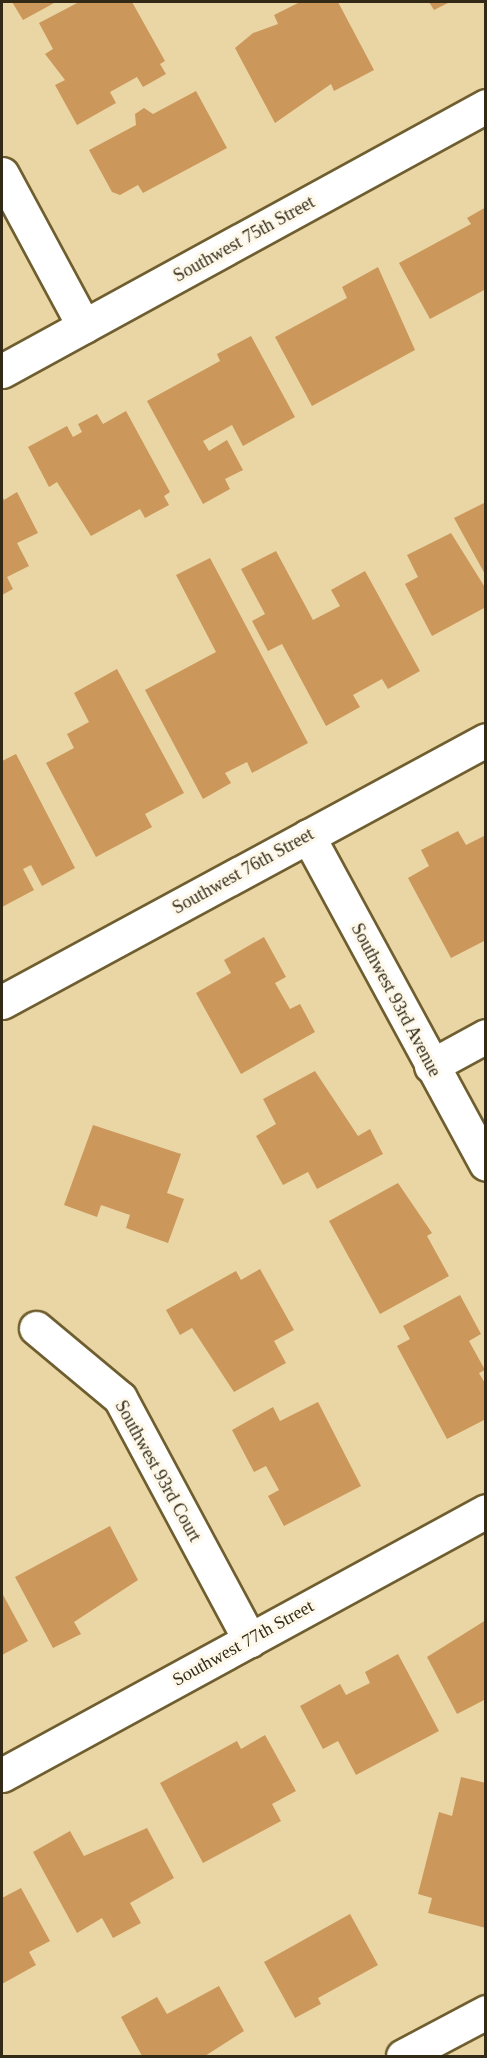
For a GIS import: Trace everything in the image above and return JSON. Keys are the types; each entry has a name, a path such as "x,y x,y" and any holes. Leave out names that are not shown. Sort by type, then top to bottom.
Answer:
{"street":[{"name":"Southwest 75th Street","path":"2,371 486,106"},
{"path":"2,174 84,326"},
{"name":"Southwest 76th Street","path":"2,1002 486,740"},
{"name":"Southwest 93rd Avenue","path":"308,836 486,1164"},
{"path":"431,1066 486,1036"},
{"name":"Southwest 93rd Court","path":"36,1328 120,1398 250,1640"},
{"name":"Southwest 77th Street","path":"2,1775 486,1511"},
{"path":"403,2056 486,2012"}],"building":[{"path":"12,2 56,2 23,20"},
{"path":"79,2 132,2 165,61 160,64 166,74 143,87 137,77 110,92 116,103 77,125 55,85 65,80 45,54 53,49 39,23"},
{"path":"300,2 338,2 374,70 334,91 331,84 275,123 235,48 253,33 278,24 274,15"},
{"path":"429,2 450,2 434,10"},
{"path":"196,91 227,148 143,193 138,185 120,195 112,192 89,150 136,125 135,114 144,108 153,114"},
{"path":"486,207 486,289 430,319 399,263 471,224 467,218"},
{"path":"378,267 415,350 312,406 275,337 347,298 342,287"},
{"path":"251,336 295,417 243,446 232,425 203,441 209,451 227,440 243,470 225,479 230,489 203,504 147,401 220,361 217,354"},
{"path":"126,411 170,492 164,496 169,505 145,518 140,509 91,536 57,482 49,487 28,447 67,426 73,437 82,432 78,424 97,414 103,424"},
{"path":"17,492 38,533 17,543 29,566 7,577 13,589 2,595 2,496 4,500"},
{"path":"486,502 486,576 454,518"},
{"path":"451,533 486,589 486,607 432,636 405,584 418,577 407,555"},
{"path":"276,551 313,620 340,606 331,590 365,571 420,671 388,689 382,679 353,695 360,707 326,726 282,644 268,651 252,621 265,614 241,569"},
{"path":"210,558 308,743 252,773 247,762 225,773 231,783 203,799 145,690 216,652 176,575"},
{"path":"117,669 184,793 145,814 152,827 96,857 46,763 74,748 67,734 89,722 74,693"},
{"path":"16,754 75,868 42,886 31,865 23,869 34,890 2,907 2,761"},
{"path":"458,831 466,845 486,835 486,940 451,958 408,878 429,866 421,850"},
{"path":"264,937 286,977 275,983 290,1009 300,1004 315,1032 241,1074 196,993 231,973 224,960"},
{"path":"315,1071 358,1136 370,1129 383,1154 317,1189 308,1172 283,1185 256,1136 276,1124 263,1099"},
{"path":"93,1125 181,1154 167,1193 184,1199 168,1243 126,1228 130,1215 101,1205 97,1217 64,1205"},
{"path":"398,1183 432,1233 427,1236 449,1276 380,1314 329,1221"},
{"path":"260,1269 294,1330 274,1341 286,1363 234,1392 192,1328 180,1335 166,1310 236,1271 241,1280"},
{"path":"460,1295 481,1334 469,1341 485,1370 479,1373 486,1385 486,1419 447,1439 397,1346 410,1339 403,1326"},
{"path":"318,1402 361,1486 284,1526 268,1496 279,1490 266,1466 254,1472 232,1430 273,1407 280,1421"},
{"path":"110,1526 138,1580 74,1622 81,1634 53,1648 15,1577"},
{"path":"2,1593 28,1641 2,1655"},
{"path":"486,1620 486,1699 457,1714 427,1657"},
{"path":"398,1654 439,1731 356,1775 338,1741 323,1749 300,1706 340,1684 346,1695 370,1683 365,1672"},
{"path":"265,1735 296,1791 272,1804 281,1821 203,1863 160,1783 237,1741 241,1749"},
{"path":"461,1777 486,1783 486,1928 428,1913 432,1898 418,1894 439,1812 452,1816"},
{"path":"147,1828 174,1878 130,1903 141,1923 113,1938 102,1918 77,1933 33,1852 70,1831 84,1856"},
{"path":"21,1888 50,1941 29,1952 36,1965 2,1984 2,1898"},
{"path":"350,1914 378,1965 318,1998 321,2004 295,2018 264,1962"},
{"path":"219,1986 244,2031 205,2056 142,2056 121,2017 157,1997 167,2014"}]}
